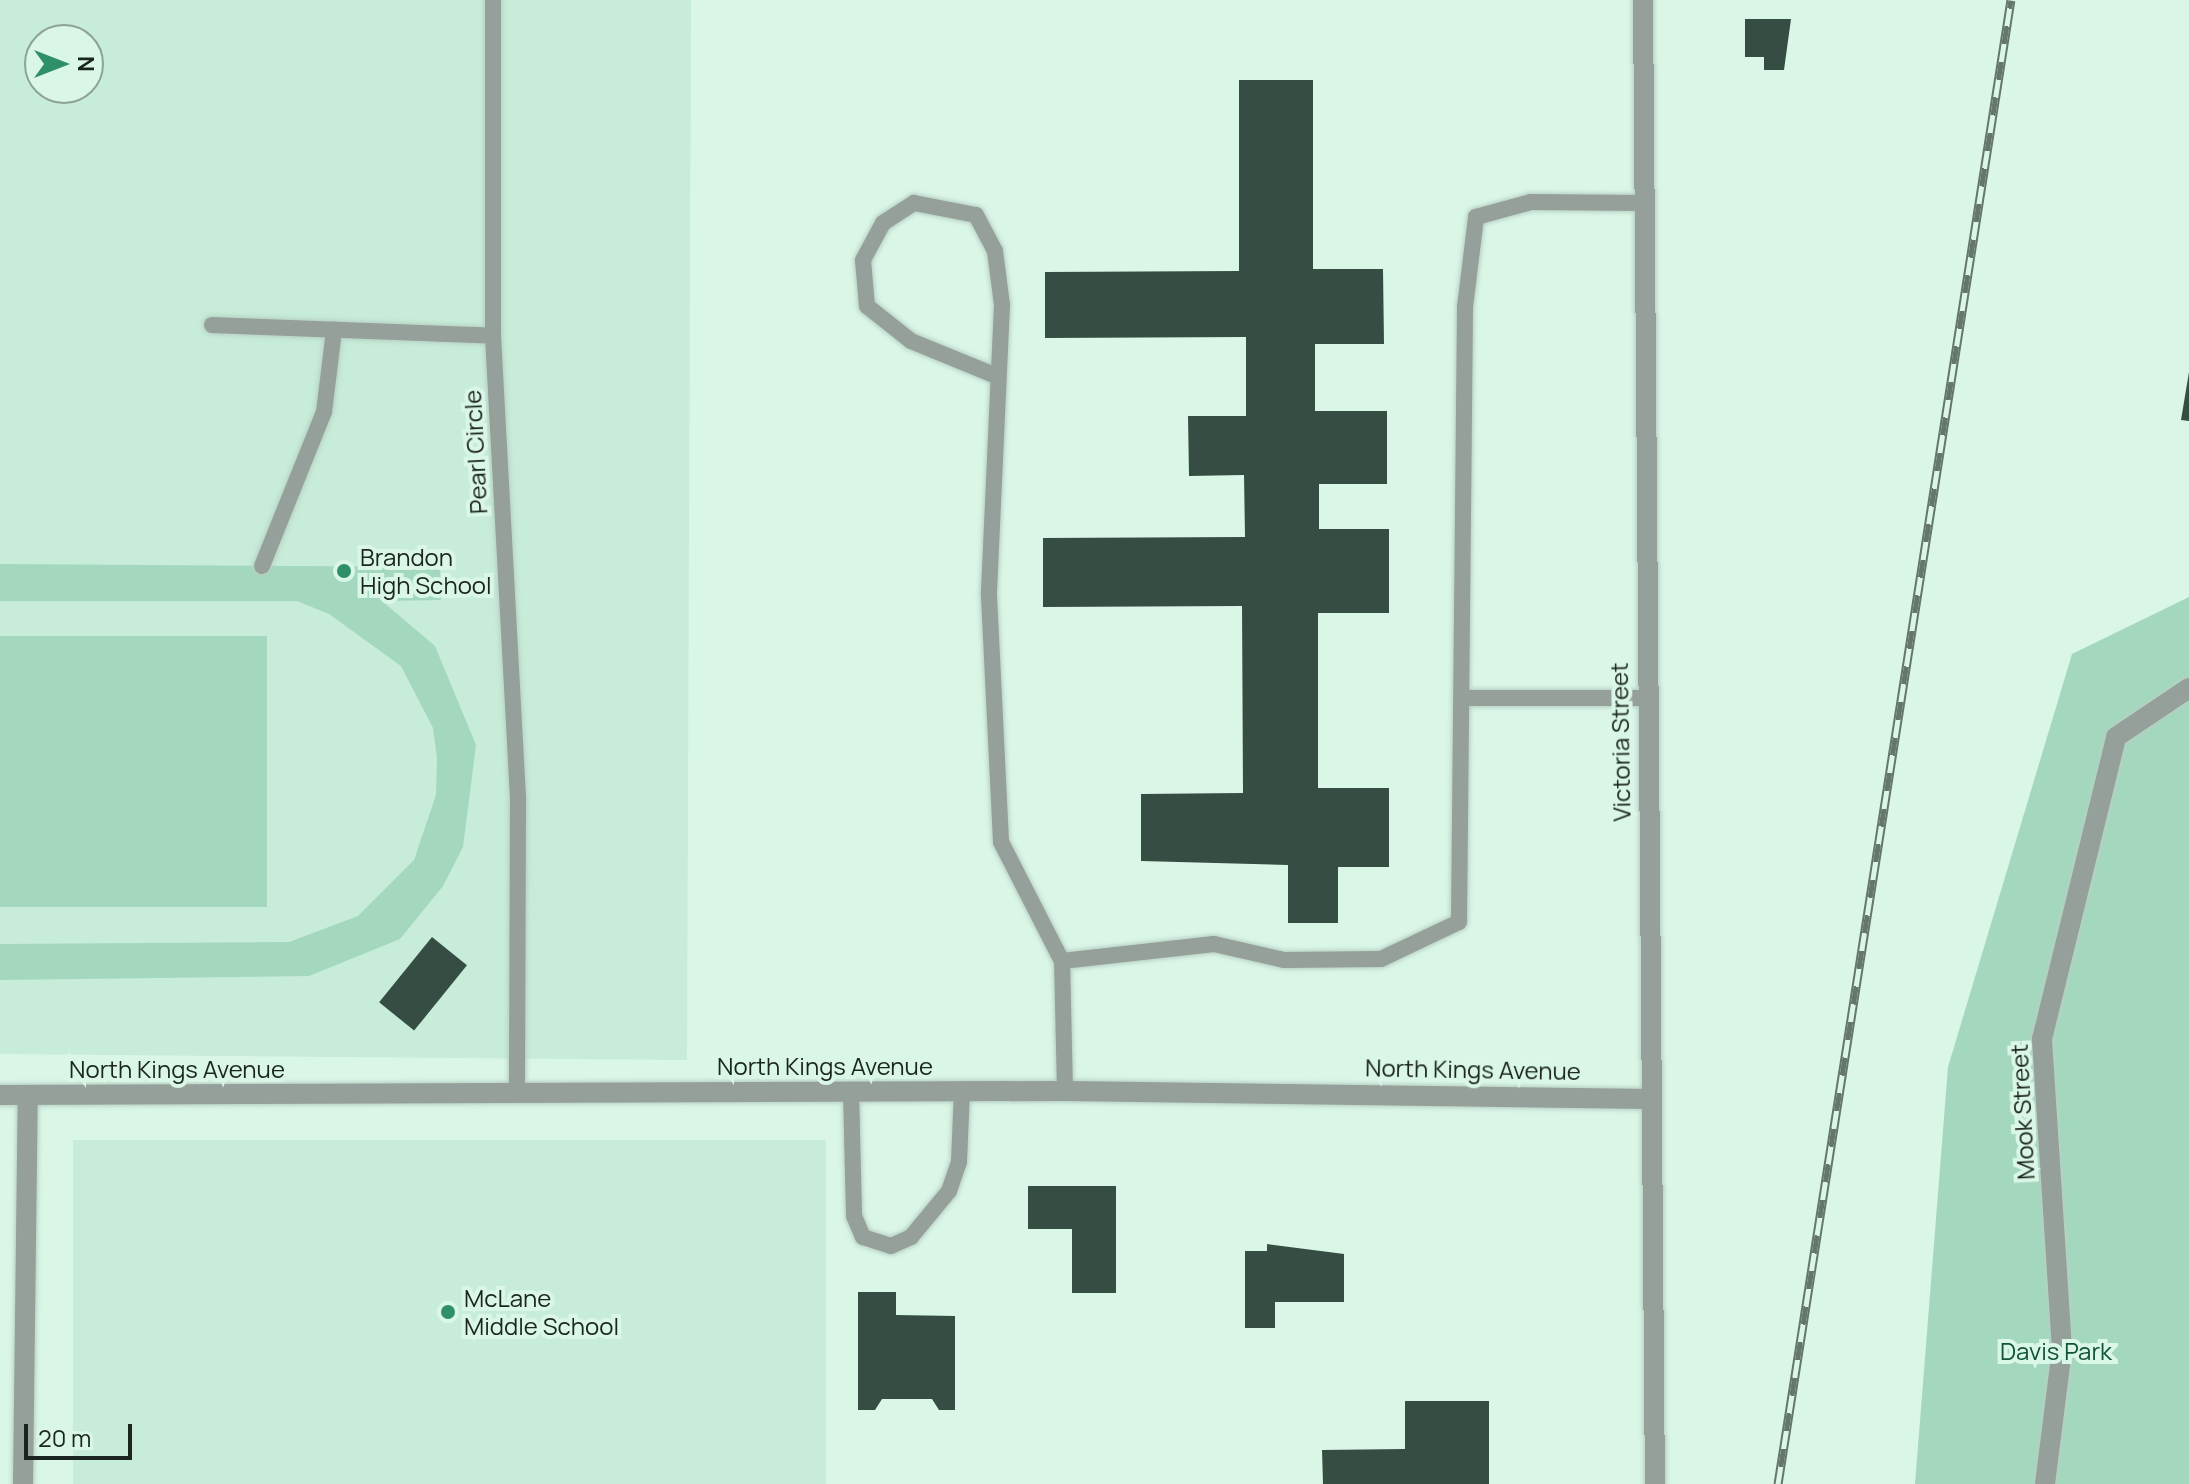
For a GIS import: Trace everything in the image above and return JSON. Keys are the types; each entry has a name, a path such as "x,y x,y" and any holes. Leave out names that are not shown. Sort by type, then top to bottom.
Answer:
{"street":[{"name":"Victoria Street","path":"1643,0 1645,698 1655,1484"},
{"name":"Mook Street","path":"2045,1484 2062,1349 2042,1039 2116,737 2189,688"},
{"name":"North Kings Avenue","path":"0,1095 1065,1091 1650,1099"},
{"path":"23,1484 28,1095"}],"lane":[{"name":"Pearl Circle","path":"493,0 493,336 518,798 517,1094"},
{"path":"1062,961 1214,944 1284,960 1381,959 1459,922 1465,307 1476,217 1531,202 1644,203"},
{"path":"994,375 911,341 867,306 863,260 883,223 914,203 976,215 995,251 1002,305 994,375 989,596 1001,842 1062,961 1065,1091"},
{"path":"212,325 493,336"},
{"path":"262,566 324,412 334,330"},
{"path":"1463,698 1645,698"},
{"path":"851,1091 854,1216 863,1237 891,1246 911,1237 949,1191 959,1162 962,1091"}],"shaded area":[{"name":"Brandon High School","path":"0,0 691,0 687,1060 0,1054"},
{"name":"McLane Middle School","path":"73,1140 826,1140 826,1484 73,1484"}],"green space":[{"path":"0,564 440,567 441,600 382,601 435,646 476,745 463,847 443,886 400,939 309,976 0,980 0,944 289,942 358,916 414,860 436,795 437,758 433,728 401,666 329,614 297,601 0,601"},
{"name":"Davis Park","path":"2189,597 2189,1484 1915,1484 1948,1067 2072,654"},
{"path":"0,636 267,636 267,907 0,907"}],"building":[{"path":"1745,19 1791,19 1784,70 1764,70 1764,57 1745,57"},
{"path":"1239,80 1313,80 1313,269 1383,269 1384,344 1315,344 1315,411 1387,411 1387,484 1319,484 1319,529 1389,529 1389,613 1318,613 1318,788 1389,788 1389,867 1338,867 1338,923 1288,923 1288,865 1141,861 1141,794 1243,793 1242,606 1043,607 1043,538 1245,537 1244,475 1189,476 1188,416 1246,416 1246,337 1045,338 1045,272 1239,271"},
{"path":"2189,372 2189,421 2181,420"},
{"path":"432,937 467,965 414,1031 379,1002"},
{"path":"1028,1186 1116,1186 1116,1293 1072,1293 1072,1229 1028,1229"},
{"path":"1267,1244 1344,1254 1344,1302 1275,1302 1275,1328 1245,1328 1245,1251 1267,1251"},
{"path":"858,1292 896,1292 896,1315 955,1316 955,1410 939,1410 932,1399 882,1399 875,1410 858,1410"},
{"path":"1405,1401 1489,1401 1489,1484 1323,1484 1322,1450 1405,1449"}],"railway":[{"path":"1778,1484 2011,0"}],"place":[{"name":"Brandon High School","path":"344,571"},
{"name":"McLane Middle School","path":"448,1312"}]}
